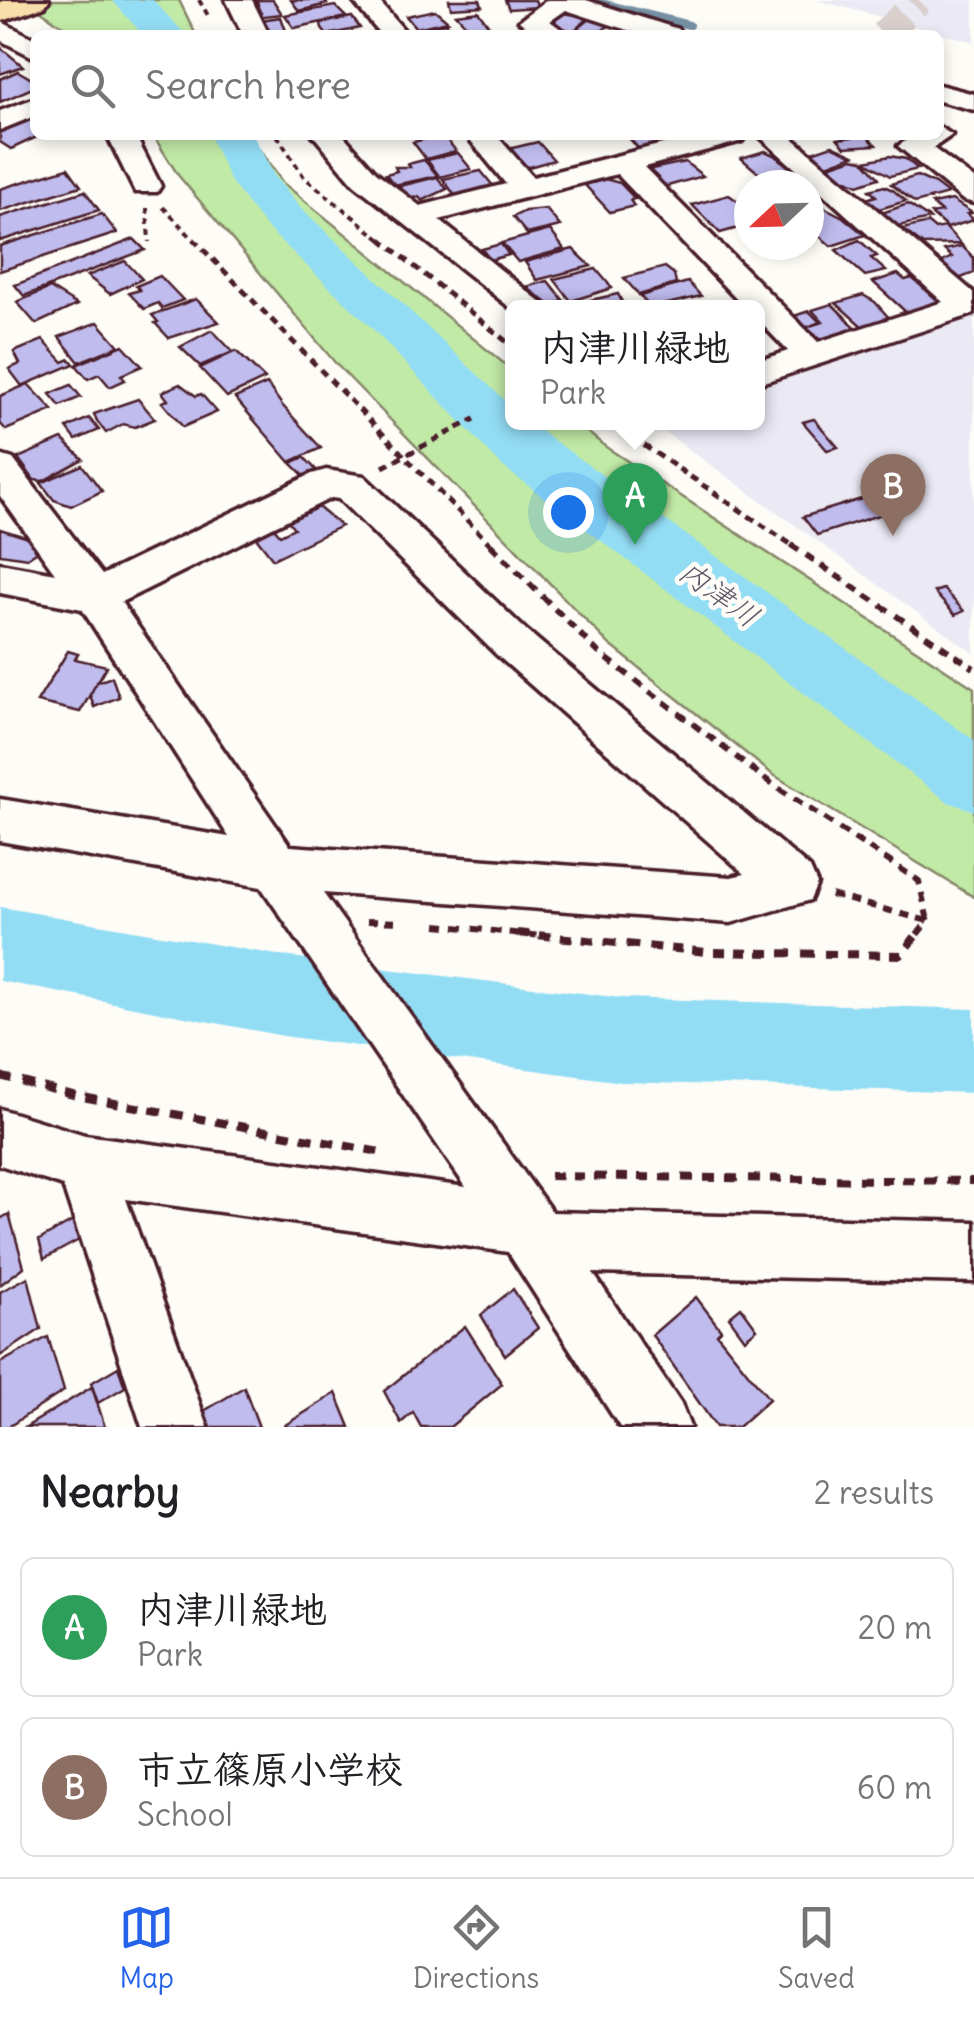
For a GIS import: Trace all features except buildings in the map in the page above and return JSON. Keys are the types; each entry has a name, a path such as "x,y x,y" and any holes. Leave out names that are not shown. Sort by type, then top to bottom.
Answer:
{"main road":[{"path":"1,26 34,0"}],"street":[{"path":"239,0 254,30"},
{"path":"364,0 390,30"},
{"path":"547,30 532,21 562,0 663,30"},
{"path":"1,26 30,46"},
{"path":"944,94 974,102"},
{"path":"944,103 974,110"},
{"path":"0,121 30,108"},
{"path":"944,132 974,119"},
{"path":"123,140 146,186"},
{"path":"332,140 364,178 522,300"},
{"path":"484,140 526,188"},
{"path":"414,217 625,165 703,140"},
{"path":"778,140 971,304"},
{"path":"927,140 914,146 974,194"},
{"path":"625,165 757,300"},
{"path":"765,371 971,304"},
{"path":"765,308 811,355"},
{"path":"0,468 95,596 276,867 325,931 658,1427"},
{"path":"0,578 95,596 326,484 350,486 512,644 792,884"},
{"path":"0,820 276,867 731,900 792,884"},
{"path":"0,1137 84,1164 528,1233 974,1252"},
{"path":"84,1164 175,1427"}],"path":[{"path":"280,140 304,177 505,340"},
{"path":"403,456 475,419"},
{"path":"619,430 974,668"},
{"path":"792,884 928,921"},
{"path":"0,1076 77,1096 355,1147"},
{"path":"601,1177 974,1181"}],"shaded area":[{"path":"817,0 974,0 974,42 944,34 944,30 929,30"},
{"path":"974,315 974,653 662,430 765,430 765,383"}],"green space":[{"path":"26,0 179,0 194,30 68,30"},
{"path":"156,140 253,140 283,183 505,364 505,430 585,430 974,688 974,897 772,774 609,644 337,365 178,175"}],"waterway":[{"name":"内津川","path":"131,0 161,30"},
{"path":"589,0 689,25"},
{"name":"内津川","path":"233,140 254,182 282,216 388,314 523,452 974,780"},
{"path":"0,944 283,996 622,1040 974,1051"}],"tunnel":[{"path":"888,30 919,0"}],"place":[{"name":"市立篠原小学校","path":"893,536"},
{"name":"内津川緑地","path":"635,545"}]}
